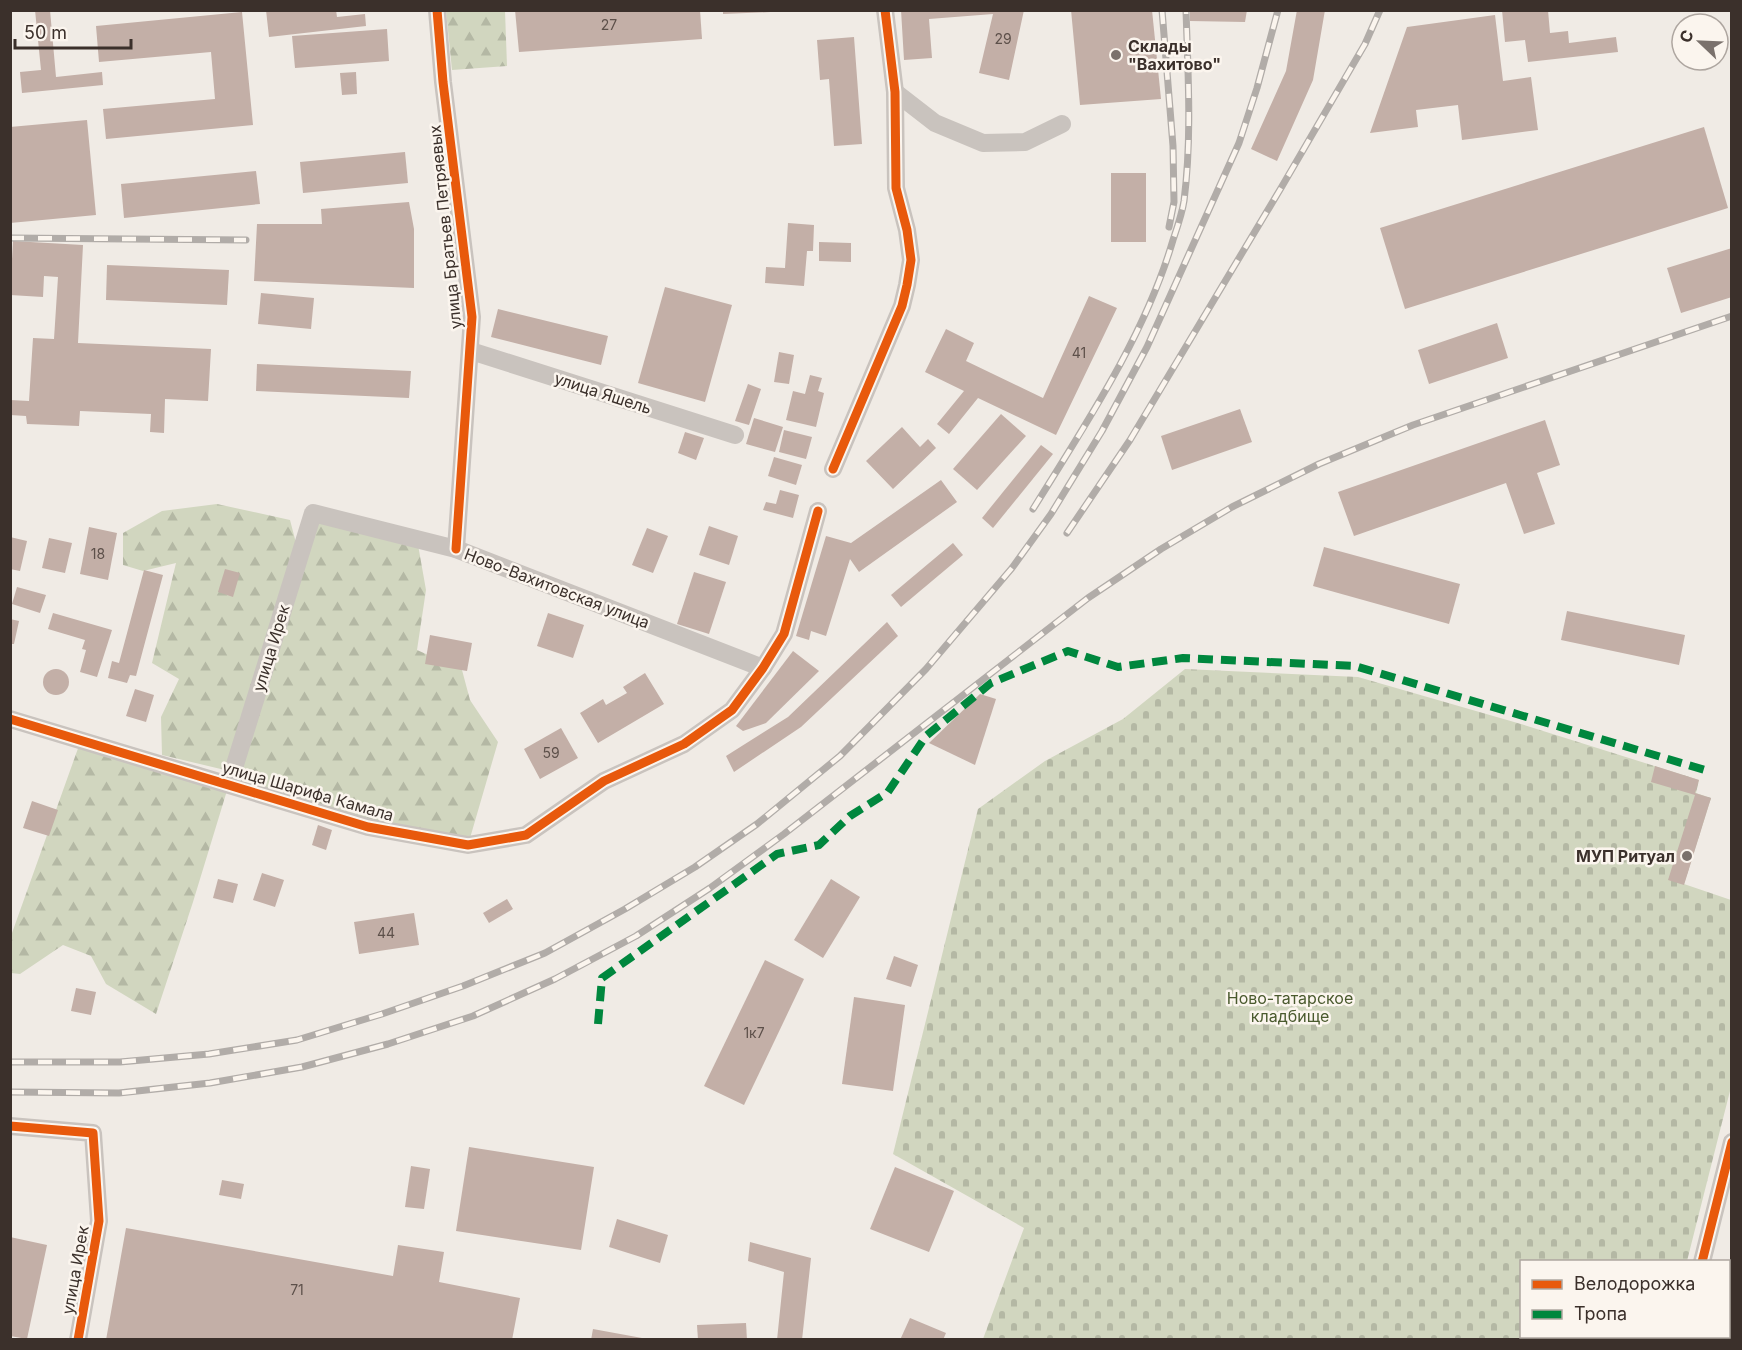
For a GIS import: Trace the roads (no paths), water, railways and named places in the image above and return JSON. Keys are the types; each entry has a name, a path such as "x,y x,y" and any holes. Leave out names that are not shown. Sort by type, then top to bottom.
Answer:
{"street":[{"name":"улица Братьев Петряевых","path":"437,10 443,82 472,317 456,549"},
{"path":"833,469 902,306 911,260 907,230 896,188 895,92 885,10"},
{"path":"895,92 935,123 983,142 1025,142 1062,124"},
{"name":"улица Яшель","path":"471,351 735,435"},
{"name":"улица Шарифа Камала","path":"10,719 368,828 468,845 526,835 604,781 684,744 732,710 763,668 784,634 818,511"},
{"name":"Ново-Вахитовская улица","path":"313,513 456,549 763,668"},
{"name":"улица Ирек","path":"229,784 313,513"},
{"name":"улица Ирек","path":"10,1126 93,1133 99,1221 78,1340"},
{"path":"1702,1260 1731,1142"}],"railway":[{"path":"1162,10 1173,146 1174,202 1169,227"},
{"path":"1033,509 1093,412 1130,345 1161,276 1179,221 1184,201 1188,154 1186,10"},
{"path":"10,1062 120,1062 209,1054 297,1040 463,986 545,953 695,867 757,824 840,756 926,669 1012,568 1051,514 1102,431 1147,347 1239,143 1278,10"},
{"path":"1067,533 1130,440 1281,188 1365,44 1380,10"},
{"path":"10,238 246,240"},
{"path":"10,1092 119,1093 210,1083 302,1067 388,1044 473,1016 555,979 636,936 710,888 784,834 1088,598 1161,549 1232,507 1319,464 1413,425 1732,316"}],"place":[{"name":"Склады \"Вахитово\"","path":"1116,55"},
{"name":"МУП Ритуал","path":"1687,856"}],"park label":[{"name":"Ново-татарское кладбище","path":"1290,1007"}]}
